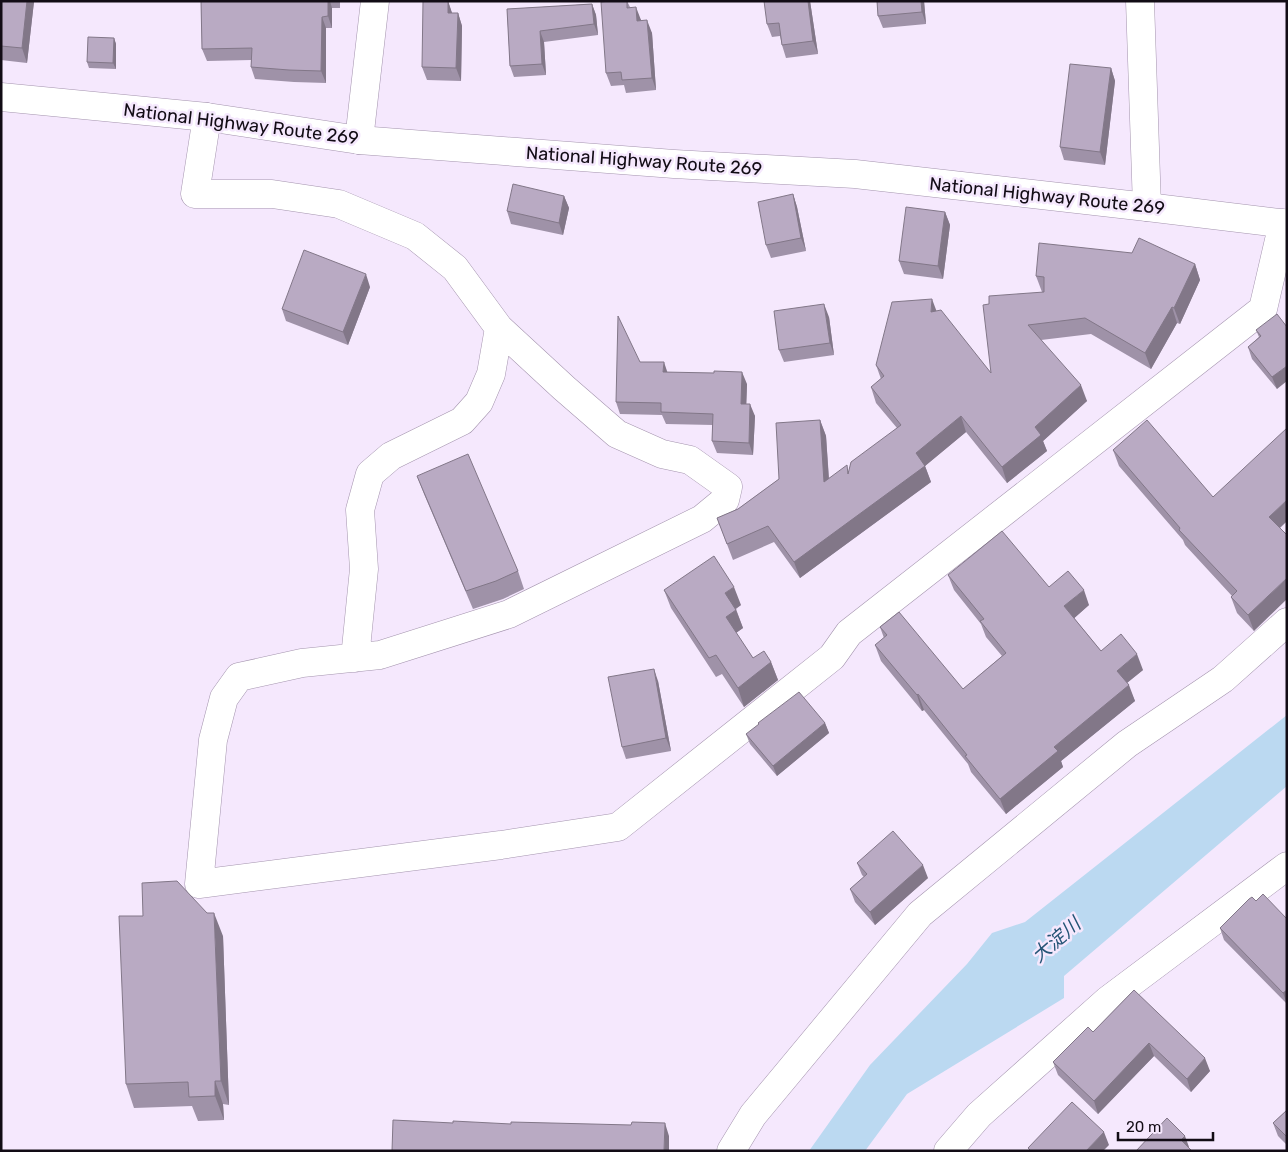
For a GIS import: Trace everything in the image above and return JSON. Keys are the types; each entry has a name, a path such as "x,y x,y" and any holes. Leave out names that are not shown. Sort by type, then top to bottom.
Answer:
{"main road":[{"path":"359,140 375,1"},
{"path":"1140,1 1147,207"},
{"name":"National Highway Route 269","path":"1,98 207,117 359,140 674,164 855,174 1285,223"},
{"path":"207,117 195,194 272,194 339,204 414,236 455,268 499,328 617,434 662,454 690,460 728,487 725,500 702,519 509,614 380,655 302,662 239,677 224,698 213,740 199,884 618,827 832,657 849,633 1263,309 1285,223"},
{"path":"355,658 364,569 360,510 370,474 392,456 462,421 479,402 491,374 499,328"},
{"path":"731,1151 753,1115 920,914 1127,744 1224,680 1287,622"},
{"path":"948,1151 979,1115 1108,1000 1286,867"}],"water":[{"name":"大淀川","path":"1287,715 1287,786 1064,976 1064,998 907,1094 865,1151 809,1151 870,1065 967,964 992,933 1025,922"}],"building":[{"path":"1,1 27,1 22,48 1,46"},
{"path":"201,1 328,1 328,16 322,17 321,71 251,67 252,48 202,49"},
{"path":"423,1 448,1 448,13 458,13 456,68 422,67"},
{"path":"627,1 627,8 636,7 637,21 647,20 652,78 622,80 621,72 606,73 601,2"},
{"path":"764,1 808,1 813,41 782,45 779,23 767,24"},
{"path":"877,1 921,1 922,12 878,16"},
{"path":"592,4 594,24 540,31 542,64 510,66 507,9"},
{"path":"88,37 114,38 113,63 87,62"},
{"path":"1070,64 1111,68 1100,152 1060,147"},
{"path":"513,184 564,196 559,223 507,211"},
{"path":"793,194 801,238 766,245 758,202"},
{"path":"906,207 945,212 938,266 899,261"},
{"path":"1139,238 1195,264 1174,308 1172,307 1145,353 1085,318 1028,325 1081,385 1035,427 1041,435 1002,467 961,416 916,453 925,466 794,562 768,526 727,544 717,518 738,509 779,479 776,423 820,420 824,482 847,465 848,474 851,462 901,425 871,387 884,376 876,365 892,302 932,299 931,312 941,310 991,373 983,305 989,304 989,296 1044,292 1044,277 1036,276 1039,243 1132,253"},
{"path":"304,250 366,274 343,332 282,309"},
{"path":"824,304 830,343 779,350 774,311"},
{"path":"1277,314 1287,327 1287,366 1272,377 1248,347 1261,336 1256,330"},
{"path":"618,316 640,362 664,362 663,372 742,372 741,404 750,404 749,443 712,441 713,414 661,412 661,403 616,402"},
{"path":"1147,420 1213,497 1287,428 1287,500 1269,517 1287,535 1287,578 1248,615 1231,597 1237,591 1179,530 1180,528 1113,450"},
{"path":"468,454 518,571 466,591 417,476"},
{"path":"1002,531 1049,587 1068,571 1084,590 1064,606 1101,651 1121,634 1137,654 1117,671 1129,685 1054,747 1058,751 1000,799 918,694 875,645 887,635 880,627 899,612 963,689 1006,653 980,621 984,619 948,575"},
{"path":"714,556 734,587 725,593 736,610 726,617 753,658 764,651 771,662 738,688 716,655 709,658 664,590"},
{"path":"654,669 666,738 622,747 608,677"},
{"path":"799,692 825,723 773,766 746,734"},
{"path":"893,831 923,865 870,912 850,889 867,874 857,863"},
{"path":"177,881 207,913 214,913 221,1081 215,1081 215,1096 189,1097 188,1082 126,1084 119,916 143,916 142,883"},
{"path":"1263,894 1287,919 1287,990 1283,993 1220,928 1249,899 1252,897 1256,901"},
{"path":"1134,990 1205,1058 1187,1079 1149,1043 1094,1101 1053,1062 1088,1027 1093,1032"},
{"path":"1072,1102 1104,1132 1086,1151 1031,1151 1028,1148"},
{"path":"1287,1110 1287,1137 1273,1123"},
{"path":"1167,1118 1185,1136 1181,1140 1192,1151 1136,1151"},
{"path":"393,1120 511,1124 511,1122 631,1125 632,1122 665,1123 664,1151 392,1151"}]}
